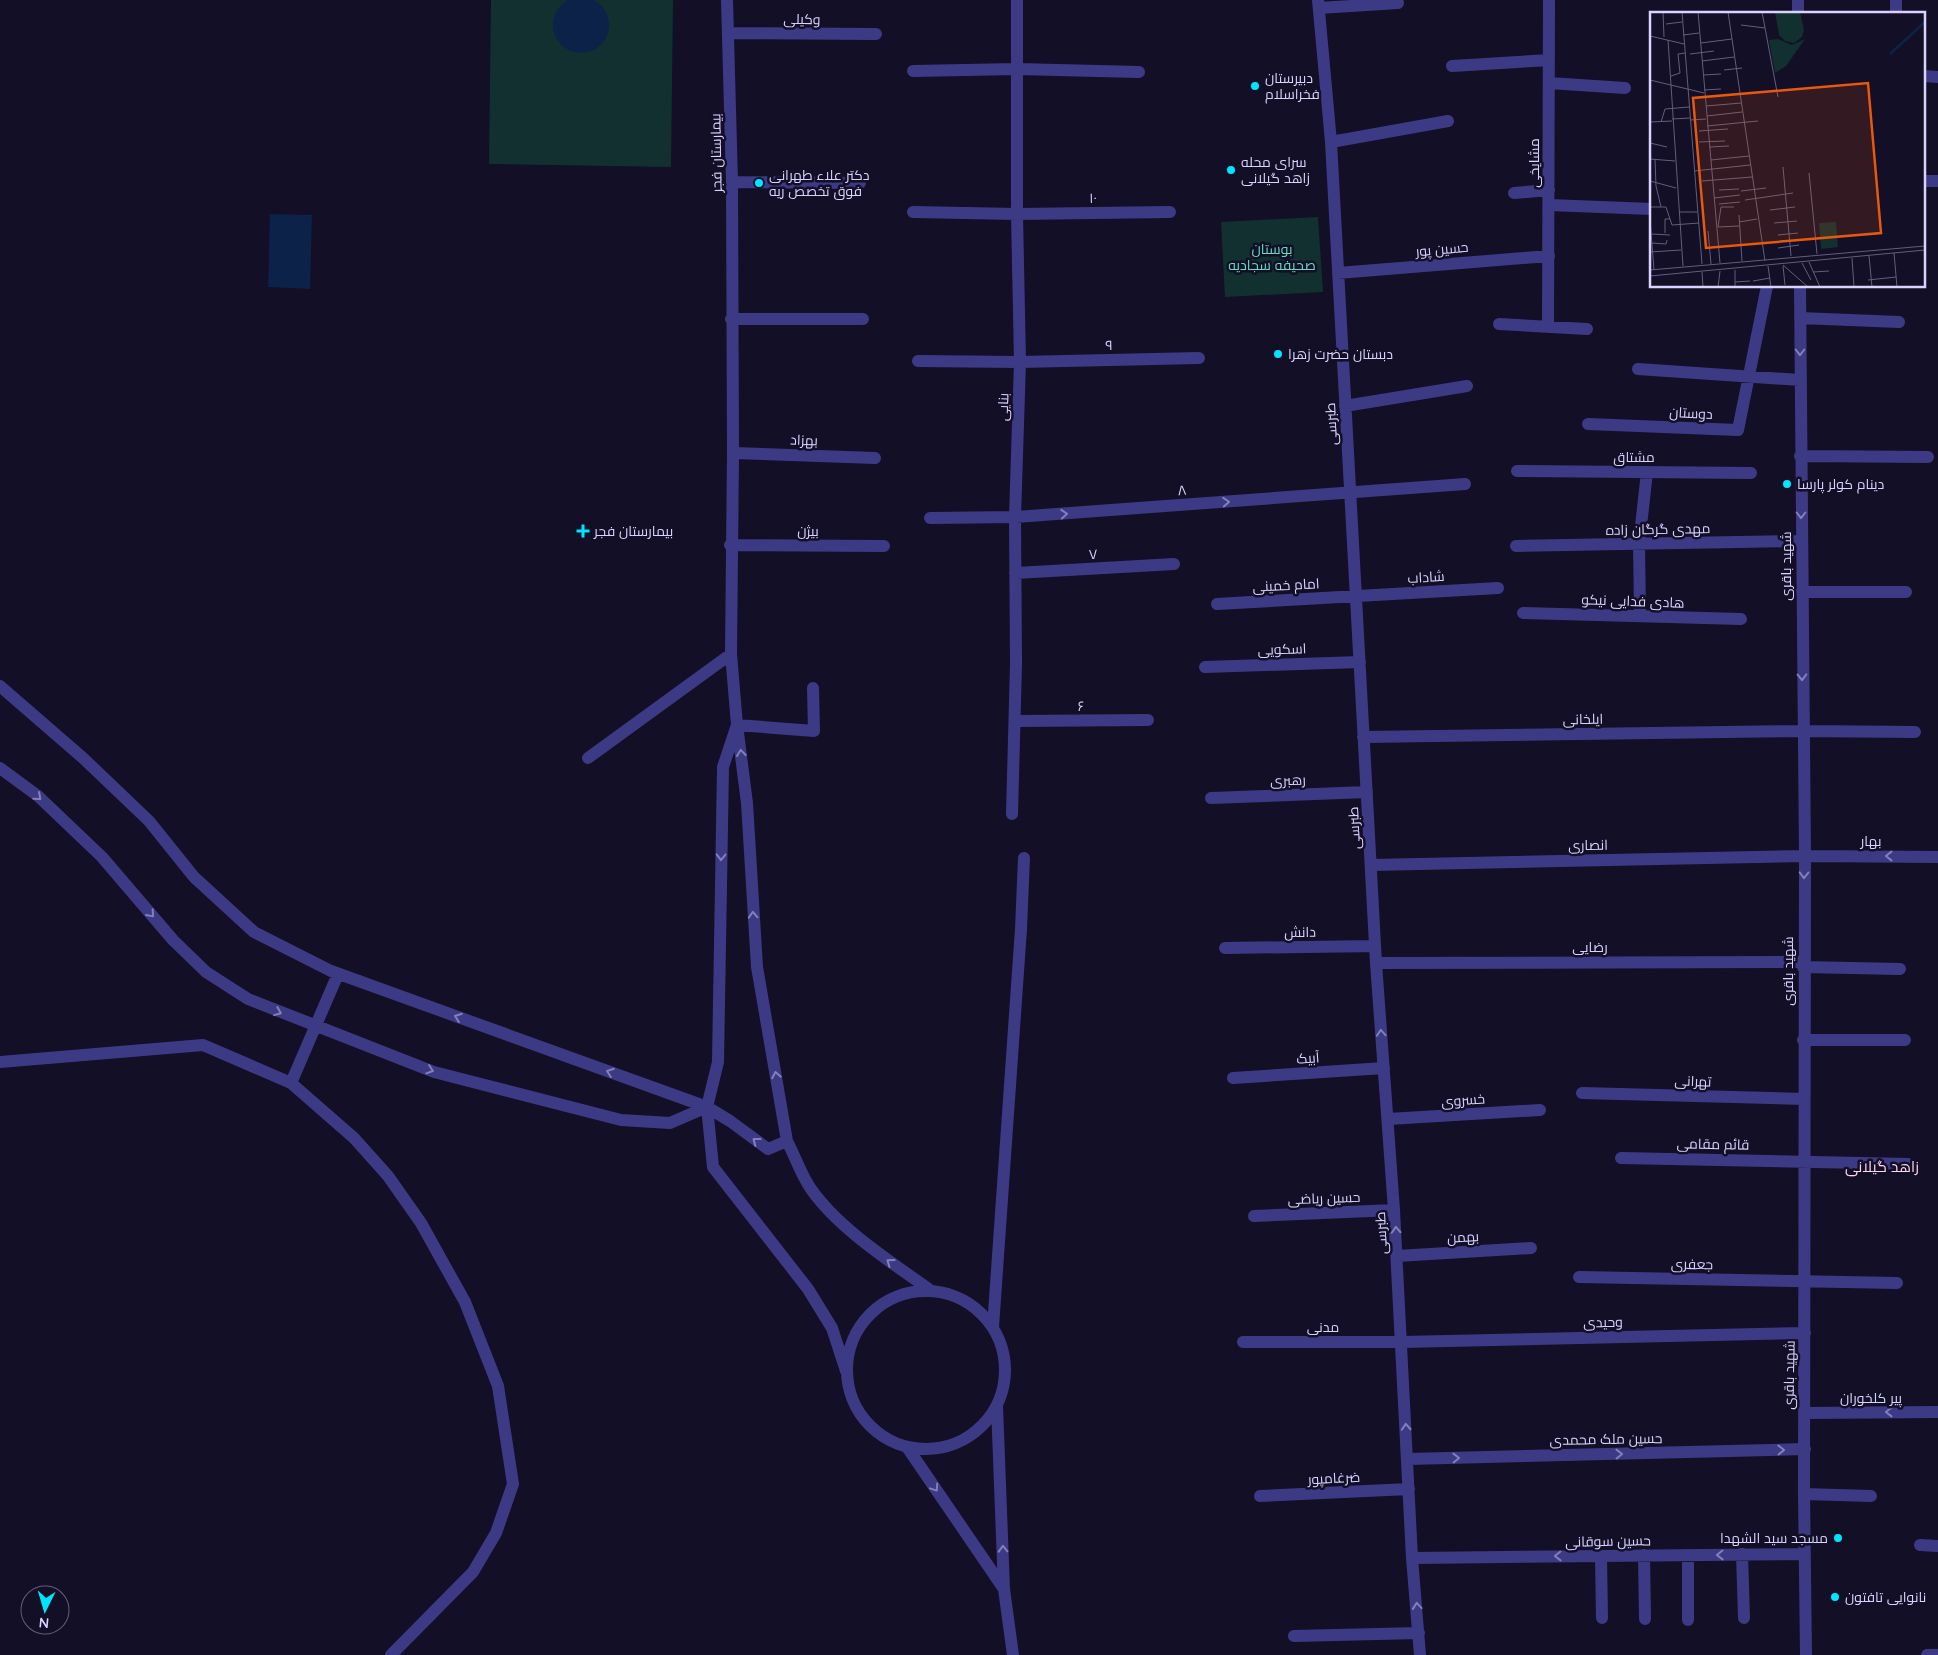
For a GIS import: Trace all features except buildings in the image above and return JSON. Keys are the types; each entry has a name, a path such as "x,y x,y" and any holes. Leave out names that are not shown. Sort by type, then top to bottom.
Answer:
{"street":[{"name":"بیمارستان فجر","path":"727,0 732,182 731,319 733,453 730,545 730,654 747,803 756,967 787,1141 811,1189 837,1218 867,1244 930,1290"},
{"name":"بنایی","path":"1012,814 1015,722 1015,518 1020,362 1017,214 1017,0"},
{"name":"مشایخی","path":"1548,326 1549,0"},
{"path":"1318,4 1398,3"},
{"name":"طبرسی","path":"1318,4 1330,142 1376,963 1397,1256 1412,1558 1420,1655"},
{"name":"وکیلی","path":"728,33 876,34"},
{"path":"1452,66 1549,60"},
{"path":"913,71 1018,69 1139,72"},
{"path":"1549,83 1625,88"},
{"path":"1330,142 1448,121"},
{"path":"732,182 860,183"},
{"path":"1514,194 1549,190"},
{"path":"1549,205 1650,210"},
{"name":"۱۰","path":"913,212 1017,214 1170,212"},
{"name":"حسین پور","path":"1338,273 1549,256"},
{"name":"دوستان","path":"1588,424 1738,430 1767,288"},
{"name":"شهید باقری","path":"1800,288 1801,592 1805,856 1803,1040 1804,1554 1806,1655"},
{"path":"1800,318 1899,322"},
{"path":"731,319 863,319"},
{"path":"1500,324 1587,329"},
{"name":"۹","path":"918,361 1020,362 1199,358"},
{"path":"1638,369 1800,380"},
{"path":"1345,406 1467,386"},
{"name":"بهزاد","path":"733,453 874,458"},
{"path":"1800,456 1928,457"},
{"name":"مشتاق","path":"1517,471 1752,473"},
{"path":"1640,616 1639,544 1647,472"},
{"name":"۸","path":"930,518 1015,518 1465,484"},
{"name":"مهدی گرگان زاده","path":"1516,546 1801,541"},
{"name":"بیژن","path":"730,545 884,546"},
{"name":"۷","path":"1015,573 1174,564"},
{"name":"شاداب","path":"1356,596 1498,588"},
{"path":"1801,592 1906,592"},
{"name":"امام خمینی","path":"1217,604 1356,596"},
{"name":"هادی فدایی نیکو","path":"1524,613 1741,619"},
{"path":"588,758 730,654"},
{"name":"اسکویی","path":"1204,667 1360,662"},
{"path":"0,686 84,758 143,815 194,877 254,932 338,974 706,1107 730,1121 768,1150 787,1141"},
{"path":"813,688 814,731 737,725 723,767 718,1062 706,1107 713,1167 808,1289 832,1328 846,1371 850,1397 864,1420 883,1437 907,1447 934,1449 959,1442 981,1428 997,1406 1005,1380 1004,1352 993,1327 976,1308 954,1296 930,1290 904,1294 880,1305 861,1322 850,1346 846,1371"},
{"name":"۶","path":"1015,722 1148,720"},
{"name":"ایلخانی","path":"1363,737 1803,731 1915,732"},
{"path":"0,768 38,796 102,857 173,940 206,972 248,999 434,1072 621,1120 670,1123 706,1107"},
{"name":"رهبری","path":"1211,798 1367,792"},
{"name":"بهار","path":"1805,856 1938,857"},
{"name":"انصاری","path":"1371,865 1805,856"},
{"path":"993,1327 1024,858"},
{"name":"دانش","path":"1225,948 1376,946"},
{"name":"رضایی","path":"1376,963 1803,964 1900,969"},
{"path":"291,1083 338,974"},
{"path":"1803,1040 1905,1040"},
{"path":"0,1062 203,1045 291,1083 354,1138 388,1176 421,1223 465,1302 498,1386 513,1484 496,1534 473,1572 391,1655"},
{"name":"آبیک","path":"1234,1078 1384,1068"},
{"name":"تهرانی","path":"1582,1092 1804,1099"},
{"name":"خسروی","path":"1388,1119 1540,1110"},
{"name":"قائم مقامی","path":"1621,1158 1804,1160 1908,1164"},
{"name":"حسین ریاضی","path":"1254,1216 1394,1210"},
{"name":"بهمن","path":"1397,1256 1531,1248"},
{"name":"جعفری","path":"1579,1277 1897,1283"},
{"name":"وحیدی","path":"1402,1342 1805,1333"},
{"name":"مدنی","path":"1243,1342 1402,1342"},
{"path":"997,1406 1004,1589 1013,1655"},
{"name":"پیر کلخوران","path":"1804,1413 1938,1412"},
{"path":"907,1447 1004,1589"},
{"name":"حسین ملک محمدی","path":"1408,1459 1805,1449"},
{"name":"ضرغامپور","path":"1260,1496 1409,1489"},
{"path":"1804,1494 1871,1496"},
{"path":"1920,1545 1938,1546"},
{"path":"1742,1554 1744,1618"},
{"name":"حسین سوقانی","path":"1412,1558 1804,1554"},
{"path":"1644,1555 1645,1619"},
{"path":"1688,1555 1688,1620"},
{"path":"1601,1556 1602,1618"},
{"path":"1294,1636 1419,1633"},
{"path":"1927,1655 1938,1654"}],"green space":[{"path":"491,0 673,0 671,167 489,164"},
{"name":"بوستان صحیفه سجادیه","path":"1318,217 1323,292 1225,297 1221,222"}],"water":[{"path":"570,-1 592,-1 601,5 607,14 607,36 601,45 592,51 581,53 570,51 561,45 555,36 553,25 555,14 561,5"},
{"path":"270,214 312,215 310,289 268,287"}],"place":[{"name":"دبیرستان فخراسلام","path":"1255,86"},
{"name":"سرای محله زاهد گیلانی","path":"1231,170"},
{"name":"دکتر علاء طهرانی فوق تخصص ریه","path":"759,183"},
{"name":"دبستان حضرت زهرا","path":"1278,354"},
{"name":"دینام کولر پارسا","path":"1787,484"},
{"name":"بیمارستان فجر","path":"583,531"},
{"name":"مسجد سید الشهدا","path":"1838,1538"},
{"name":"نانوایی تافتون","path":"1835,1597"}],"district":[{"name":"زاهد گیلانی","path":"1882,1167"}]}
